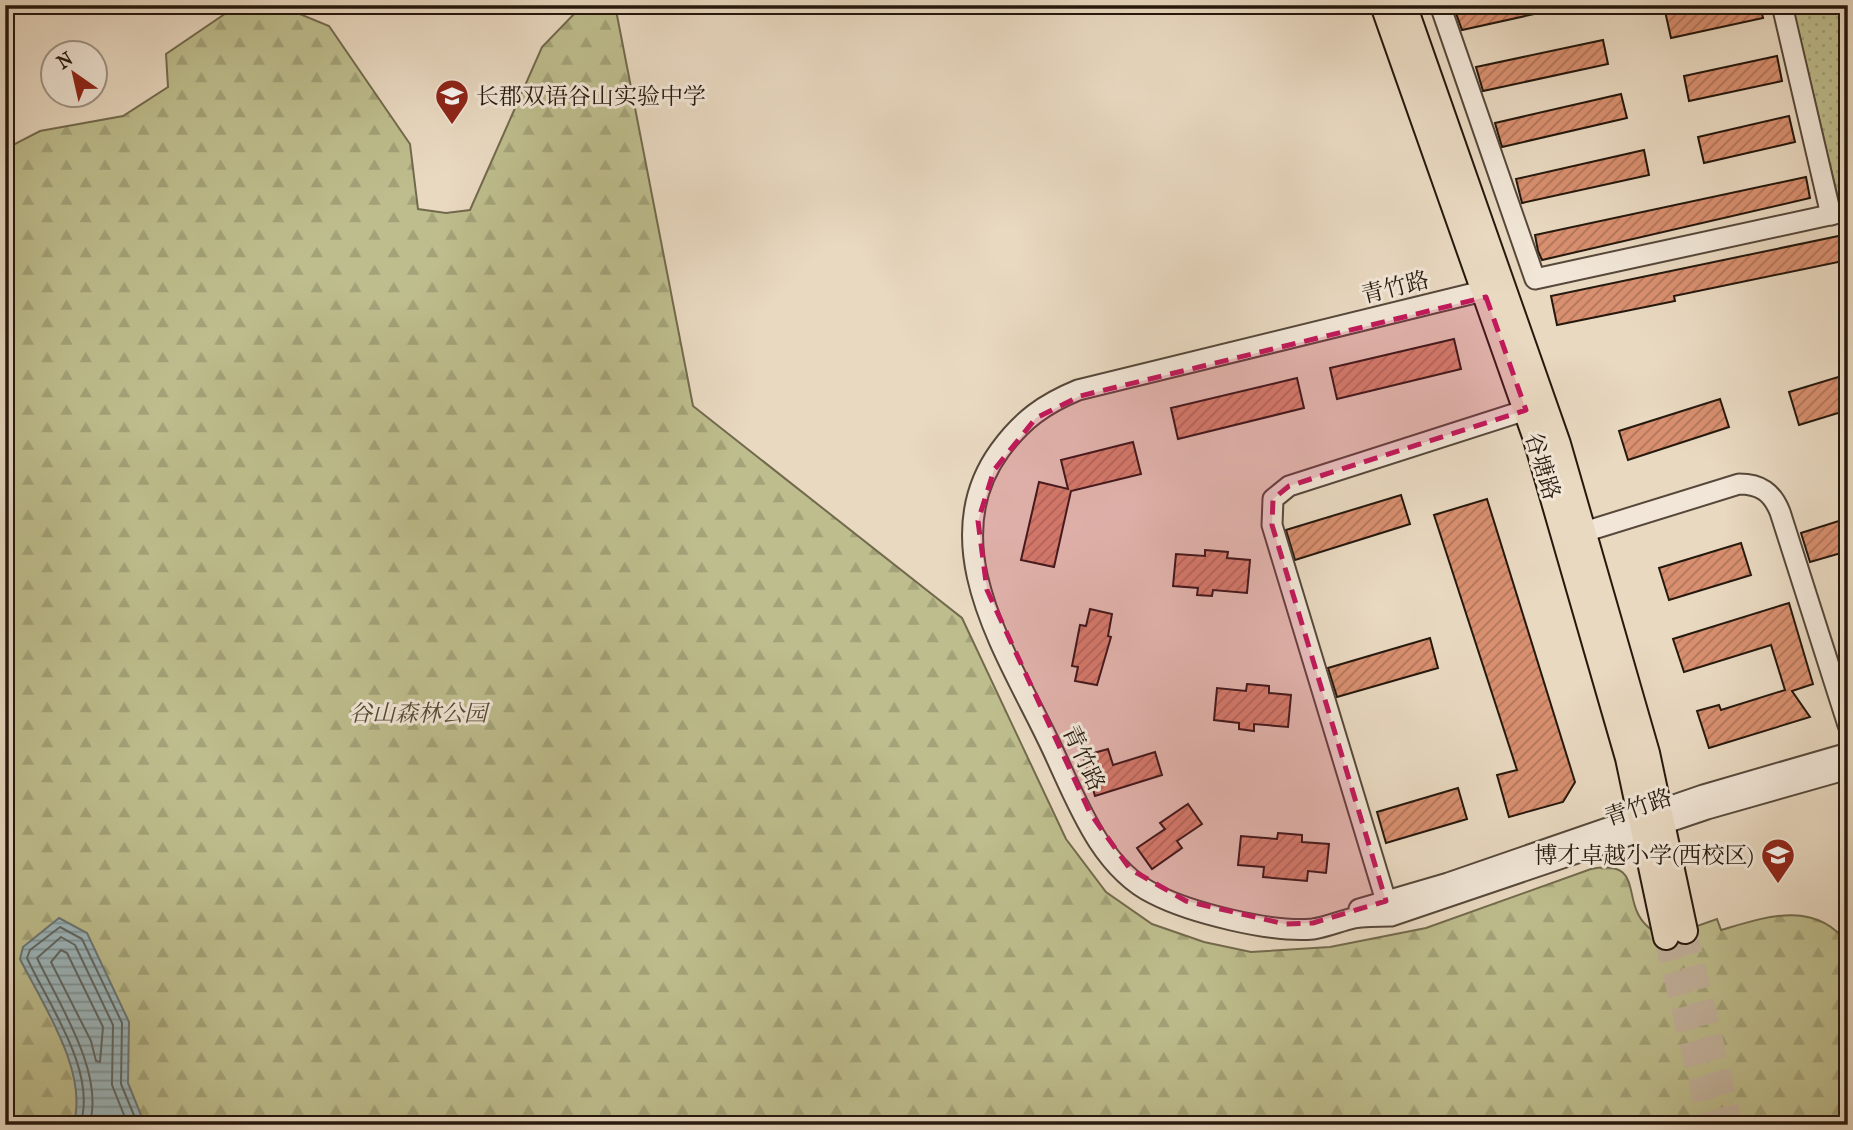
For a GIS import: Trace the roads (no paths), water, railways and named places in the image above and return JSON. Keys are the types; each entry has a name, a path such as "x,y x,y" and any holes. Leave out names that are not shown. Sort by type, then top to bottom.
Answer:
{"main road":[{"name":"谷塘路","path":"1384,5 1494,291 1558,444 1643,740 1651,821 1675,934"},
{"name":"谷塘路","path":"1404,5 1494,291 1526,410 1625,745 1651,821"}],"street":[{"path":"1440,5 1535,279 1839,213 1782,5"},
{"name":"青竹路","path":"1494,291 1078,390 1051,401 1032,413 988,466 978,488 971,519 972,555 981,591 999,637 1100,844 1126,874 1152,894 1183,906 1285,930 1315,929 1388,909 1848,753"},
{"path":"1388,909 1272,525 1273,499 1289,485 1526,410"},
{"path":"1584,532 1739,484 1764,489 1773,497 1780,512 1848,725"},
{"name":"青竹路","path":"1651,821 1848,769"}],"water":[{"path":"59,918 87,933 129,1022 128,1083 145,1125 73,1125 77,1105 70,1062 51,1017 20,959 23,947"}],"tunnel":[{"path":"1685,931 1731,1125"},
{"path":"1666,937 1711,1125"}],"place":[{"name":"长郡双语谷山实验中学","path":"452,126"},
{"name":"博才卓越小学(西校区)","path":"1778,885"}],"park label":[{"name":"谷山森林公园","path":"418,713"}]}
